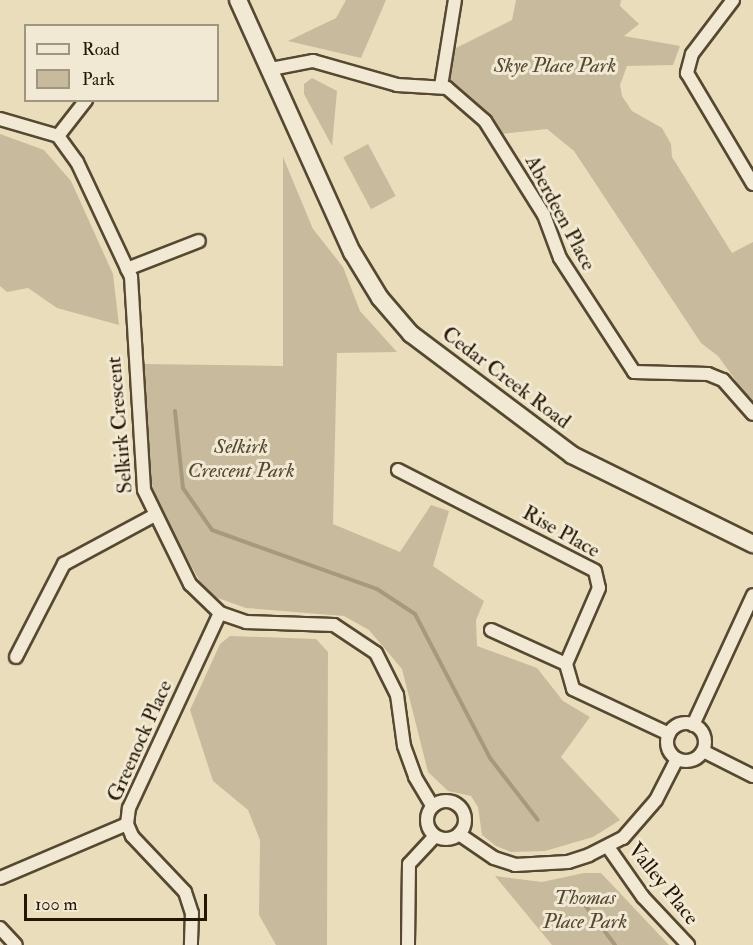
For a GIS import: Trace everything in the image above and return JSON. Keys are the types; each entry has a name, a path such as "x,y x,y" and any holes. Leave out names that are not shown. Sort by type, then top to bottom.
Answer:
{"street":[{"name":"Cedar Creek Road","path":"238,0 272,69 361,269 411,334 572,455 753,543"},
{"path":"272,69 313,61 397,85 441,86 455,0"},
{"path":"733,0 692,54 687,74 753,184"},
{"name":"Aberdeen Place","path":"441,86 485,121 544,215 560,258 634,372 708,374 723,380 753,414"},
{"path":"0,119 57,136 84,102"},
{"name":"Selkirk Crescent","path":"57,136 77,162 127,269 132,287 142,481 153,516 196,593 220,613 246,622 334,625 376,653 397,695 411,766 432,805"},
{"path":"127,269 199,241"},
{"name":"Rise Place","path":"398,470 596,571 599,588 566,664"},
{"path":"16,657 64,564 153,516"},
{"path":"693,725 753,595"},
{"name":"Greenock Place","path":"0,878 128,824 129,808 220,613"},
{"path":"491,630 566,664 573,689 669,734"},
{"path":"679,724 693,725 704,736 703,751 692,760 677,759 667,745 669,734 679,724"},
{"path":"703,751 753,776"},
{"path":"459,834 494,858 515,865 568,862 608,847 623,838 656,800 677,759"},
{"path":"445,800 457,804 464,815 459,834 448,839 435,836 426,821 432,805 445,800"},
{"path":"128,824 132,836 185,892 192,913 191,945"},
{"path":"408,945 409,864 435,836"},
{"name":"Valley Place","path":"608,847 643,897 688,945"},
{"path":"0,928 16,945"}],"green space":[{"path":"346,0 386,0 361,58 288,41 336,18"},
{"name":"Skye Place Park","path":"516,0 621,0 620,6 639,24 624,36 680,46 673,65 627,66 620,85 622,96 632,111 662,128 671,144 672,157 732,253 753,242 753,404 718,356 701,343 574,151 547,129 501,134 483,108 448,78 449,57 456,48 512,20"},
{"path":"312,78 337,91 332,146 304,94 304,84"},
{"path":"0,134 44,150 71,181 113,274 119,325 57,308 28,288 7,292 0,286"},
{"path":"368,144 396,196 371,209 343,157"},
{"name":"Selkirk Crescent Park","path":"283,157 313,229 343,267 360,311 397,352 337,353 333,524 400,552 431,505 449,511 433,566 484,601 476,620 477,646 537,668 563,701 590,717 561,757 620,820 593,837 545,851 511,852 496,846 482,835 478,807 471,796 448,791 428,772 402,669 369,630 344,616 246,608 218,598 204,589 153,496 143,364 283,366"},
{"path":"230,636 316,639 328,652 327,945 276,945 259,915 260,840 248,810 213,781 190,710 220,644"},
{"name":"Thomas Place Park","path":"584,873 601,873 669,945 552,945 495,876 542,882"}],"waterway":[{"path":"175,411 183,488 212,530 377,589 415,614 490,758 538,820"},
{"path":"573,889 615,945"}]}
